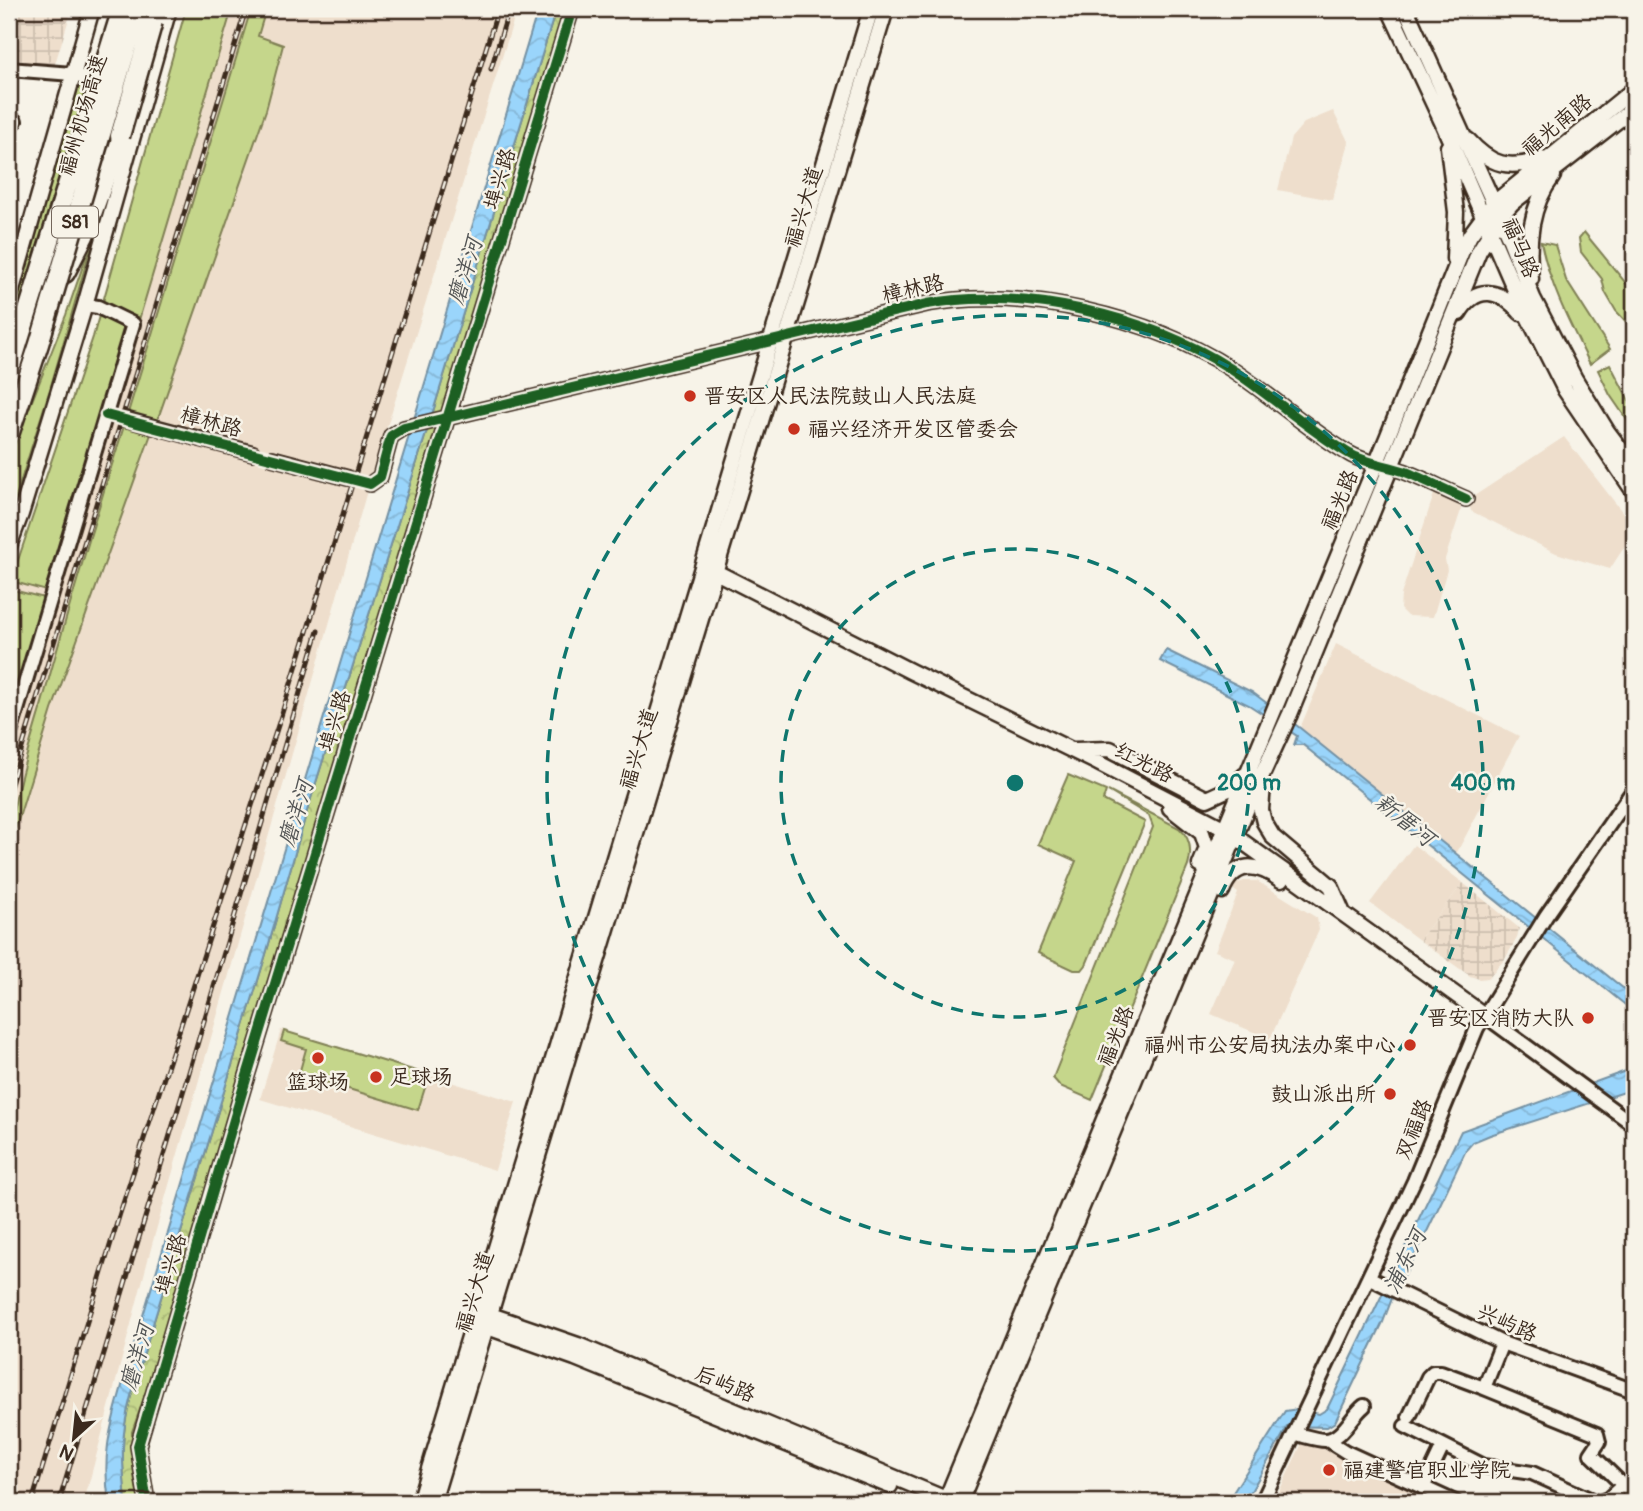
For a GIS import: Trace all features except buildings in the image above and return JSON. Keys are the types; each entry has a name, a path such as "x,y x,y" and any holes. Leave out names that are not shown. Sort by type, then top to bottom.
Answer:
{"highway":[{"name":"福州机场高速","path":"9,372 122,9"},
{"name":"福州机场高速","path":"9,435 53,298 138,9"},
{"path":"53,298 88,224 120,136 155,15"}],"main road":[{"path":"9,300 92,9"},
{"path":"9,546 85,305 169,9"},
{"name":"福兴大道","path":"710,569 769,342 871,9"},
{"name":"福兴大道","path":"433,1502 483,1319 710,569 785,340 886,9"},
{"name":"福马路","path":"1389,9 1534,328 1565,390 1634,492"},
{"name":"福马路","path":"1406,9 1533,298 1575,379 1607,431 1634,467"},
{"name":"福光南路","path":"1497,211 1634,89"},
{"name":"福光南路","path":"1557,160 1634,108"},
{"path":"1445,129 1456,212 1456,244 1449,281"},
{"path":"1462,133 1473,146 1497,164 1524,165 1557,160"},
{"path":"1533,298 1528,252 1532,217 1557,160"},
{"name":"福光路","path":"951,1501 1194,902 1268,765 1290,713 1384,466 1449,281 1470,235 1483,217 1497,211"},
{"name":"福光路","path":"951,1501 1191,947 1249,771 1277,702 1445,335 1497,211"},
{"path":"1445,335 1470,299 1488,293 1507,299 1534,328"},
{"name":"红光路","path":"710,569 1073,750 1230,833 1484,1015"},
{"path":"1073,750 1110,749 1207,799 1231,788 1249,771"},
{"path":"1098,763 1128,787 1174,810 1202,833 1207,848 1198,872 1194,902"},
{"path":"1268,765 1261,800 1264,822 1273,837 1331,886 1342,912"},
{"path":"1191,947 1211,916 1227,880 1236,872 1250,866 1265,869 1301,894 1342,912"},
{"name":"福兴大道","path":"419,1502 483,1319"},
{"name":"后屿路","path":"483,1319 567,1341 951,1501"},
{"name":"后屿路","path":"483,1319 575,1359 930,1502"}],"street":[{"name":"埠兴路","path":"147,1502 138,1446 243,1089 572,9"},
{"path":"9,69 72,74 145,97"},
{"name":"樟林路","path":"370,484 380,478 391,436 404,428 785,340 927,304 967,298 1031,302 1114,317 1146,327 1208,355 1254,384 1342,450 1466,499"},
{"path":"9,737 132,324 98,307 85,305"},
{"name":"樟林路","path":"106,415 253,453"},
{"path":"272,458 348,478"},
{"name":"双福路","path":"1262,1502 1305,1410 1376,1281 1473,1035 1546,916 1634,789"},
{"name":"红光路","path":"1484,1015 1634,1125"},
{"name":"兴屿路","path":"1376,1281 1502,1343 1634,1391"},
{"path":"1484,1388 1502,1343"},
{"path":"1623,1485 1608,1499 1598,1502 1532,1473 1484,1466 1443,1446 1407,1422 1426,1381 1433,1372 1445,1373 1597,1434 1599,1442 1591,1454 1623,1485 1634,1496"},
{"path":"1328,1440 1339,1434 1353,1415 1364,1406"},
{"path":"1297,1431 1328,1440 1346,1452 1455,1502"},
{"path":"1423,1488 1443,1446"}],"shaded area":[{"path":"9,9 72,9 53,70 9,57"},
{"path":"232,9 517,9 367,491 153,1241 84,1502 9,1502 9,587 11,581 56,594"},
{"path":"1333,111 1349,143 1332,200 1278,190 1291,138 1304,123"},
{"path":"1564,437 1634,527 1634,532 1610,569 1556,553 1471,511 1468,500"},
{"path":"1434,494 1461,506 1461,510 1445,559 1447,570 1433,617 1407,616 1400,609 1401,595"},
{"path":"1336,644 1519,736 1456,854 1300,728"},
{"path":"1414,845 1463,883 1419,940 1370,903"},
{"path":"1257,881 1317,918 1319,930 1270,1039 1211,1014 1235,959 1215,951 1238,893 1231,888 1232,885"},
{"path":"1463,883 1519,928 1517,938 1505,959 1488,978 1470,976 1419,940"},
{"path":"281,1030 516,1102 495,1170 260,1099"},
{"name":"福建警官职业学院","path":"1304,1439 1436,1502 1274,1502"}],"green space":[{"path":"186,9 232,9 57,594 11,581 93,337"},
{"path":"251,9 266,9 258,36 283,45 266,110 156,424 127,416"},
{"path":"556,9 570,9 167,1333 132,1432 134,1476 139,1502 126,1502 123,1449 131,1396 307,811"},
{"path":"86,86 9,340 9,314 73,87"},
{"path":"99,219 51,386 9,518 9,459 66,315"},
{"path":"1584,232 1634,293 1632,328 1616,311 1605,292 1602,279 1581,252 1579,238"},
{"path":"1541,242 1555,245 1566,280 1610,349 1590,364 1555,289"},
{"path":"1610,364 1634,410 1634,430 1610,395 1598,370"},
{"path":"124,426 151,434 52,710 9,850 12,816 26,757"},
{"path":"9,589 44,598 9,720"},
{"path":"1068,775 1106,791 1103,800 1145,822 1082,970 1074,970 1038,953 1076,861 1038,844"},
{"path":"1108,791 1179,828 1190,845 1190,856 1092,1100 1060,1086 1053,1078 1153,827 1149,816"},
{"path":"284,1031 429,1075 418,1110 299,1074 306,1049 281,1041"}],"water":[{"name":"磨洋河","path":"538,9 556,9 307,811 131,1396 123,1449 126,1502 109,1502 107,1452 125,1375"},
{"name":"新厝河","path":"1166,650 1252,692 1300,728 1634,997 1634,1012 1303,745 1294,745 1297,736 1249,705 1160,661"},
{"name":"浦东河","path":"1634,1068 1634,1089 1473,1142 1466,1150 1393,1296 1335,1422 1327,1427 1288,1426 1245,1502 1227,1502 1285,1411 1298,1409 1319,1414 1327,1409 1461,1131"}],"tunnel":[{"path":"348,478 370,484"}],"railway":[{"path":"9,791 246,9"},
{"path":"32,1502 120,1213 282,713 498,9"},
{"path":"491,69 509,9"},
{"path":"59,1502 187,1079 318,631"}],"cycle path":[{"path":"147,1502 138,1446 243,1089 572,9"},
{"path":"106,415 370,484 380,477 391,436 404,428 927,304 964,299 1004,299 1085,310 1163,334 1231,369 1333,444 1354,456 1403,471 1466,499"}],"place":[{"name":"晋安区人民法院鼓山人民法庭","path":"690,396"},
{"name":"福兴经济开发区管委会","path":"794,429"},
{"name":"晋安区消防大队","path":"1588,1018"},
{"name":"福州市公安局执法办案中心","path":"1410,1045"},
{"name":"篮球场","path":"318,1058"},
{"name":"足球场","path":"376,1077"},
{"name":"鼓山派出所","path":"1390,1094"},
{"name":"福建警官职业学院","path":"1329,1470"}]}
